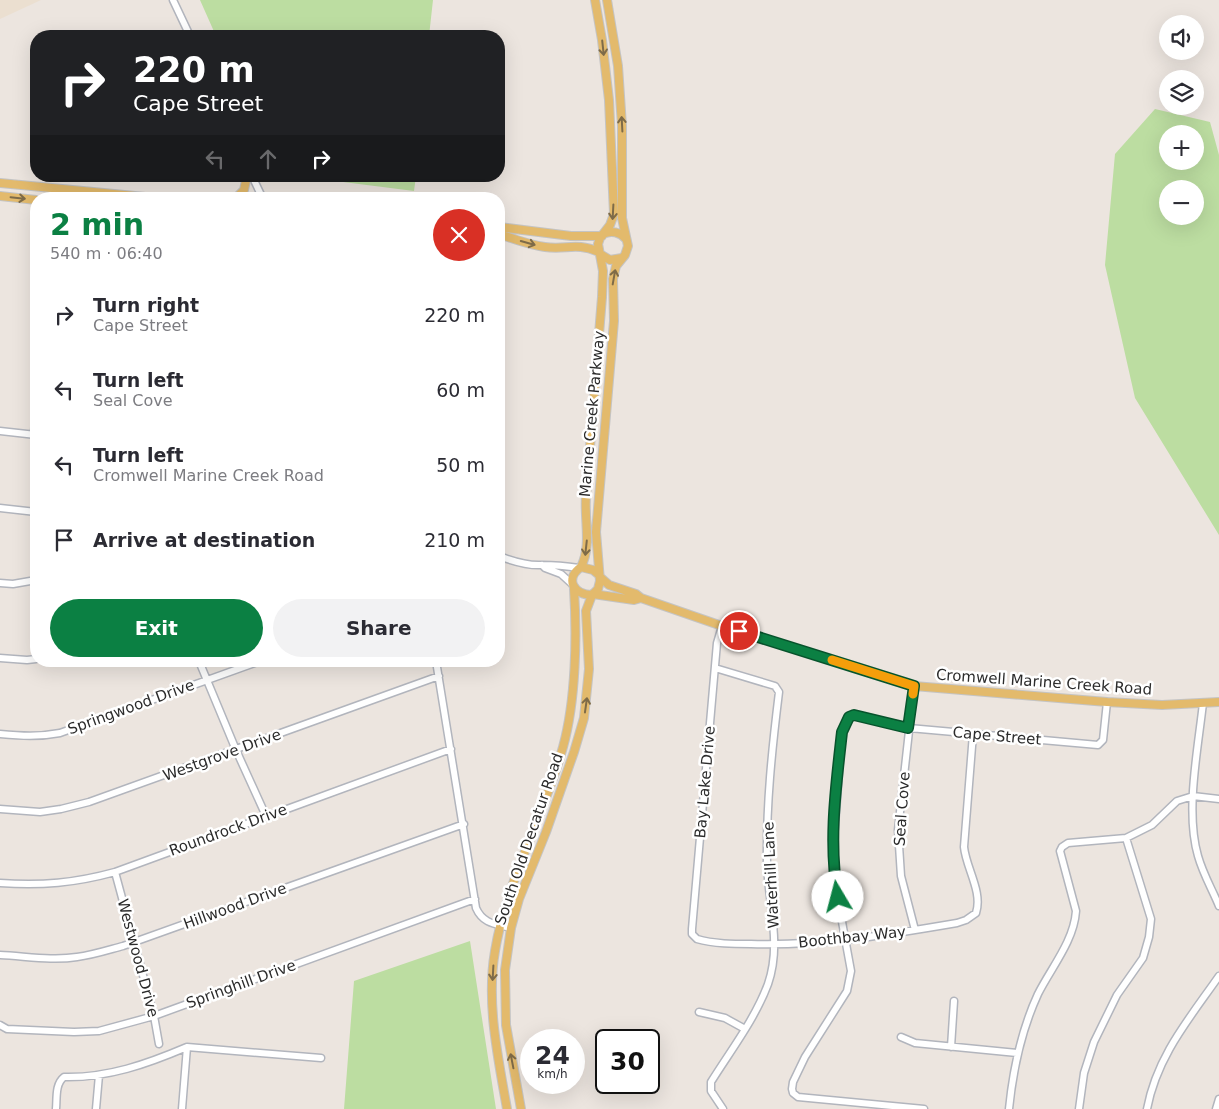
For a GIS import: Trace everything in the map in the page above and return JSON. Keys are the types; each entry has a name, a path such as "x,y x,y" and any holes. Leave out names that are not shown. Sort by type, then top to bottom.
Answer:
{"main road":[{"path":"595,0 602,40 611,134 611,175 614,214 610,225 598,244 600,253"},
{"path":"505,236 543,247 581,246 600,253 610,260 622,258 627,250 622,218 622,126 619,75 607,0"},
{"path":"0,183 73,192"},
{"path":"0,196 30,199"},
{"path":"505,228 571,236 603,235 615,232 621,234 626,240"},
{"name":"Marine Creek Parkway","path":"580,568 586,555 587,546 586,497 602,297 603,274 600,253"},
{"name":"Marine Creek Parkway","path":"599,576 596,532 614,321 612,286 614,272 622,258"},
{"path":"580,568 593,570 599,576 599,587 592,594 583,594 573,586 574,574 580,568"},
{"name":"Cromwell Marine Creek Road","path":"599,576 609,585 636,594 641,598 722,626 914,686 1162,705 1219,702"},
{"name":"South Old Decatur Road","path":"506,1109 492,1002 494,953 500,925 523,853 562,748 569,713 577,623 573,586"},
{"name":"Cromwell Marine Creek Road","path":"592,594 634,600 641,598"},
{"name":"South Old Decatur Road","path":"520,1109 506,1025 505,970 511,928 519,899 546,832 584,718 589,687 589,651 586,618 592,594"},
{"path":"562,748 574,752"}],"street":[{"path":"173,0 187,30"},
{"path":"0,431 30,434"},
{"path":"0,508 30,511"},
{"path":"505,558 542,565 580,568"},
{"path":"542,565 545,568 562,574 573,586"},
{"path":"0,583 13,584 30,581"},
{"name":"Bay Lake Drive","path":"695,938 692,934 692,929 717,643 722,626"},
{"path":"0,658 30,660"},
{"path":"202,667 266,816"},
{"name":"Springwood Drive","path":"0,734 26,737 60,733 243,667"},
{"name":"South Old Decatur Road","path":"437,667 464,824 476,908 482,918 500,925"},
{"name":"Waterhill Lane","path":"715,668 775,686 778,690 767,829 767,866 774,945 768,983 757,1009 711,1082 711,1091 723,1109"},
{"name":"Westgrove Drive","path":"0,809 40,812 89,802 439,676"},
{"name":"Seal Cove","path":"914,686 898,830 901,876 914,930"},
{"name":"Cape Street","path":"846,941 834,878 834,838 842,732 852,715 908,728 1098,745 1103,740 1107,702"},
{"path":"1203,703 1193,796 1194,817 1198,855 1219,906"},
{"name":"Boothbay Way","path":"695,938 735,944 774,945 846,941 957,923 966,920 976,913 978,901 965,858 964,847 973,734"},
{"name":"Roundrock Drive","path":"0,883 29,885 60,884 114,872 451,749"},
{"path":"1009,1109 1017,1053 1038,995 1070,936 1075,920 1076,911 1060,851 1062,847 1068,843 1126,838 1152,825 1177,801 1193,796 1219,798"},
{"name":"Hillwood Drive","path":"0,955 53,958 77,957 103,952 464,824"},
{"path":"1079,1109 1084,1073 1094,1042 1117,995 1143,958 1150,937 1150,919 1126,838"},
{"name":"Westwood Drive","path":"114,872 154,1016 159,1044"},
{"name":"Springhill Drive","path":"1,1026 7,1030 100,1031 154,1016 475,899"},
{"path":"500,925 511,928"},
{"path":"846,941 851,970 847,992 805,1057 793,1082 793,1093 798,1096 924,1109"},
{"path":"1147,1109 1153,1085 1166,1052 1219,976"},
{"path":"951,1046 954,1001"},
{"path":"699,1012 725,1018 745,1029"},
{"path":"901,1037 915,1043 1017,1053"},
{"path":"182,1109 187,1047"},
{"path":"56,1109 57,1086 64,1076 84,1077 137,1067 187,1047 321,1058"},
{"path":"96,1109 99,1075"},
{"path":"1216,1109 1219,1099"}],"shaded area":[{"path":"0,0 41,0 0,19"}],"green space":[{"path":"200,0 433,0 430,30 213,30"},
{"path":"1155,109 1159,110 1159,115 1180,115 1210,122 1219,155 1219,535 1135,398 1105,265 1115,154"},
{"path":"343,182 415,182 414,191"},
{"path":"470,941 496,1109 344,1109 354,981"}],"slow traffic":[{"path":"832,660 914,686 913,694"}],"route":[{"path":"739,631 914,686 908,728 852,715 849,717 842,732 834,838 834,878 838,897"}]}
